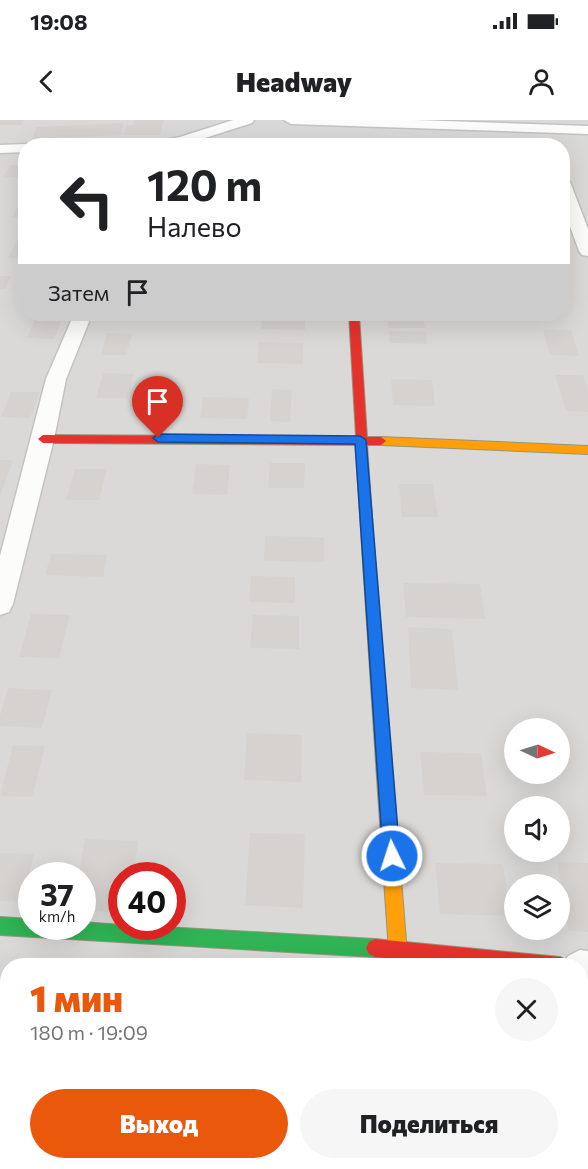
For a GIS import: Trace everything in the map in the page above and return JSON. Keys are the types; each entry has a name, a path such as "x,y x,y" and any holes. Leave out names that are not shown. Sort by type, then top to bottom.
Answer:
{"street":[{"path":"192,138 247,120"},
{"path":"291,120 345,125 588,130"},
{"path":"544,129 547,138"},
{"path":"0,149 18,148"},
{"path":"570,203 588,251"},
{"path":"0,604 43,439 56,379 80,321"},
{"path":"354,321 360,440 399,958"},
{"path":"43,439 360,440 588,450"},
{"path":"0,926 398,949 484,958"}],"shaded area":[{"path":"0,120 588,120 588,958 0,958"}],"building":[{"path":"0,120 24,120 21,125 0,125"},
{"path":"134,120 164,120 160,135 124,135 127,125 132,125"},
{"path":"123,123 122,135 33,138 36,127"},
{"path":"10,165 18,165 18,177 4,177"},
{"path":"18,206 18,217 12,217"},
{"path":"18,239 18,259 8,258"},
{"path":"0,276 11,276 5,289 0,289"},
{"path":"34,321 61,321 54,339 27,338"},
{"path":"262,321 305,321 305,330 261,329"},
{"path":"388,321 424,321 425,328 388,328"},
{"path":"543,330 571,330 579,356 550,355"},
{"path":"389,331 426,332 427,344 390,343"},
{"path":"107,333 132,334 126,355 101,355"},
{"path":"259,342 303,343 303,364 257,363"},
{"path":"103,373 134,374 128,398 96,398"},
{"path":"555,375 583,375 588,391 588,412 566,411"},
{"path":"391,379 432,380 435,406 393,405"},
{"path":"272,389 292,390 290,422 270,421"},
{"path":"11,392 40,392 30,418 1,417"},
{"path":"203,397 249,398 247,419 200,418"},
{"path":"0,460 13,460 0,496"},
{"path":"270,463 305,463 304,488 268,488"},
{"path":"196,464 230,465 227,495 192,494"},
{"path":"75,469 107,469 99,500 66,500"},
{"path":"399,484 433,484 438,517 402,517"},
{"path":"265,536 324,537 324,562 264,561"},
{"path":"51,554 107,555 103,577 45,575"},
{"path":"251,576 295,577 295,603 249,602"},
{"path":"403,583 480,584 485,619 406,617"},
{"path":"31,614 70,615 59,658 19,657"},
{"path":"253,615 299,616 299,649 250,648"},
{"path":"408,627 452,629 458,690 411,688"},
{"path":"8,688 52,690 42,728 0,726 0,715"},
{"path":"247,733 302,735 301,782 244,780"},
{"path":"13,745 45,746 32,797 0,796"},
{"path":"420,752 481,753 487,796 424,795"},
{"path":"250,833 305,834 303,908 245,905"},
{"path":"85,839 138,841 135,862 108,862 108,912 96,911 96,862 81,862"},
{"path":"0,853 34,854 32,862 18,862 18,902 0,901"},
{"path":"557,862 588,863 588,932 570,931 570,874 559,874"},
{"path":"435,863 503,864 504,916 440,914"}],"traffic: fast":[{"path":"368,547 385,778"},
{"path":"0,926 375,948"}],"traffic: slow":[{"path":"381,441 588,450"},
{"path":"385,778 398,958"}],"traffic: jam":[{"path":"354,321 368,547"},
{"path":"43,439 381,441"},
{"path":"375,948 478,958"}],"route":[{"path":"158,438 360,440 392,856"}]}
